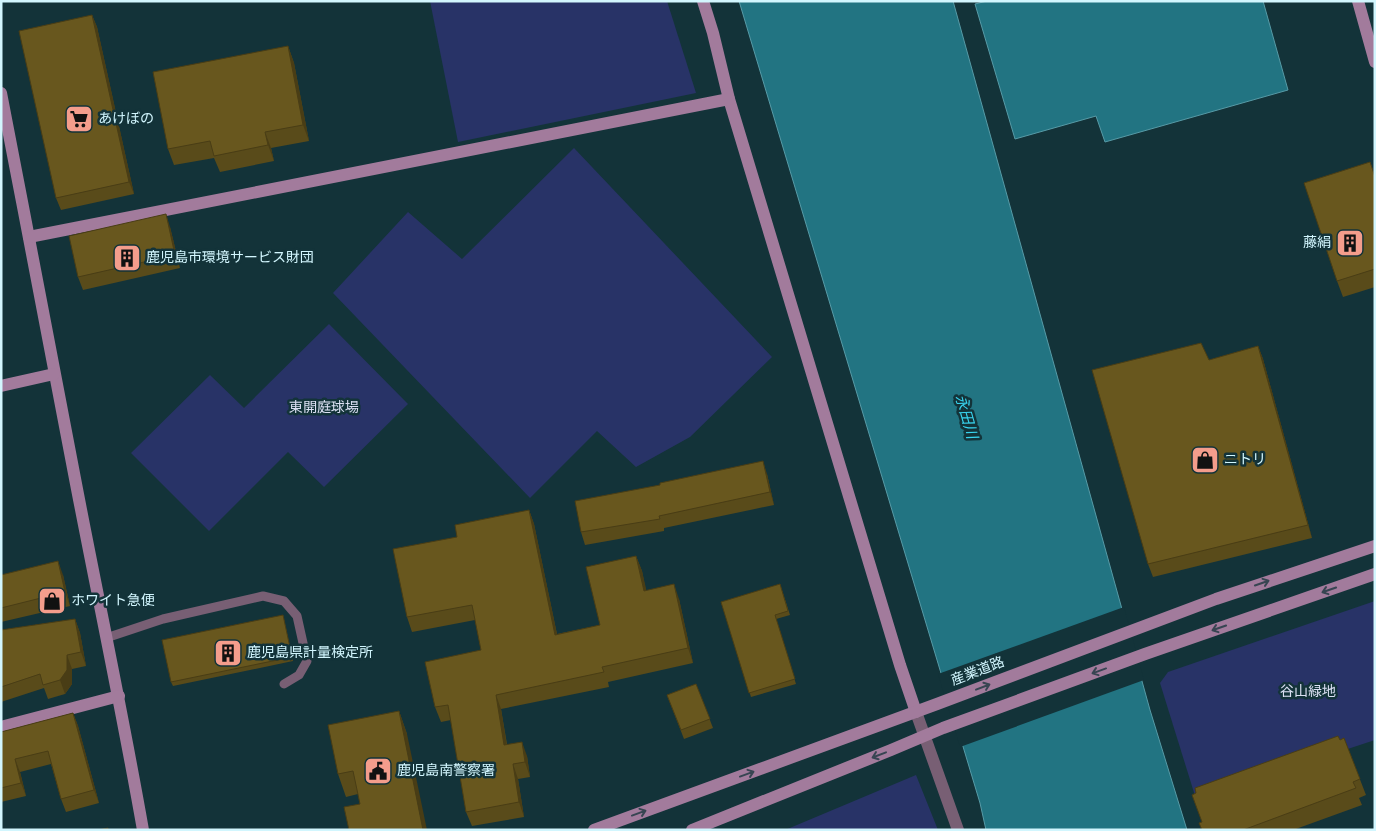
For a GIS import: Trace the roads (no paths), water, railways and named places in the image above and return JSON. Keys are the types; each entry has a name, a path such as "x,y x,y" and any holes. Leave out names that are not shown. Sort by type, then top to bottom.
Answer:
{"street":[{"path":"703,1 729,99 900,665 958,830"},
{"path":"1358,1 1375,62"},
{"path":"1,93 144,830"},
{"path":"29,237 729,99"},
{"path":"1,386 54,374"},
{"name":"産業道路","path":"594,830 938,704 1216,599 1375,546"},
{"path":"692,830 943,728 1144,654 1375,574"},
{"path":"1,727 119,696"}],"lane":[{"path":"106,638 163,619 263,596 284,601 297,616 307,661 299,675 284,684"}],"water":[{"name":"永田川","path":"739,1 953,1 1150,710 1187,830 986,830 980,803"},
{"path":"987,1 1263,1 1288,90 1105,142 1096,116 1015,139 975,4"}],"place":[{"name":"あけぼの","path":"79,119"},
{"name":"藤絹","path":"1350,243"},
{"name":"鹿児島市環境サービス財団","path":"127,258"},
{"name":"ニトリ","path":"1205,460"},
{"name":"ホワイト急便","path":"52,601"},
{"name":"鹿児島県計量検定所","path":"228,653"},
{"name":"鹿児島南警察署","path":"378,771"}],"park label":[{"name":"東開庭球場","path":"324,408"},
{"name":"谷山緑地","path":"1308,692"}]}
